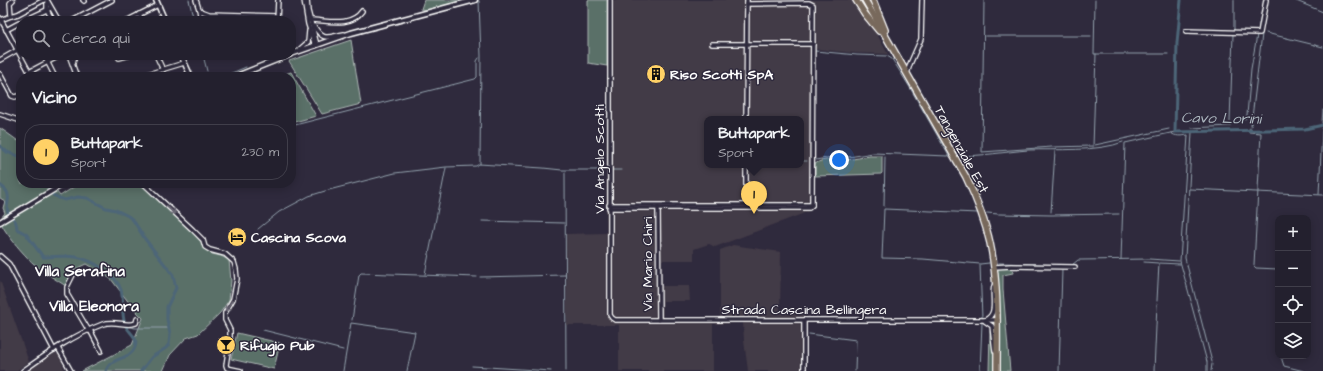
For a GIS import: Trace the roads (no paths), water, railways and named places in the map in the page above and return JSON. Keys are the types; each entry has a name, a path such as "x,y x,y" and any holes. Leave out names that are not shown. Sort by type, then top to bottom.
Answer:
{"main road":[{"path":"856,0 865,14 887,40"},
{"name":"Tangenziale Est","path":"865,0 966,177 977,201 990,243 994,268 998,320 997,371"},
{"path":"873,0 887,40"}],"street":[{"path":"11,16 10,3 13,0"},
{"path":"16,45 6,30 1,19 18,14 46,0"},
{"path":"46,0 56,16"},
{"path":"46,0 47,10 50,16"},
{"path":"82,16 112,0"},
{"path":"156,0 163,16"},
{"path":"196,0 200,16"},
{"path":"277,16 278,0"},
{"path":"306,0 316,46"},
{"path":"310,23 319,35 331,37 475,0"},
{"name":"Via Angelo Scotti","path":"610,0 609,206 610,315 612,318"},
{"path":"908,75 910,64 921,39 922,0"},
{"path":"1186,31 1260,33 1266,0"},
{"path":"658,206 809,208 812,204 813,5 747,2 746,116"},
{"path":"135,16 158,5"},
{"path":"33,16 51,8"},
{"path":"199,9 206,14 234,16"},
{"path":"310,23 345,22 358,17 362,11"},
{"path":"296,51 303,48 308,42 310,23"},
{"path":"6,30 16,24"},
{"path":"296,52 351,33"},
{"path":"712,44 812,44"},
{"path":"0,60 16,51"},
{"path":"24,60 29,72 52,60"},
{"path":"71,60 75,72"},
{"path":"158,60 163,70"},
{"path":"183,60 188,72"},
{"path":"246,72 275,60"},
{"path":"48,62 53,72"},
{"path":"156,72 184,63"},
{"path":"902,65 905,66 910,64"},
{"path":"0,74 2,81 12,96 16,97"},
{"path":"0,114 16,120"},
{"path":"746,168 746,205"},
{"path":"0,222 58,188"},
{"path":"148,188 203,240 205,247 224,254 234,262 237,279 233,299 225,313 225,320 230,330 226,365 227,368 241,371"},
{"path":"609,206 812,204"},
{"name":"Via Mario Chiri","path":"658,206 659,320"},
{"path":"0,256 9,264 56,349 71,371"},
{"path":"994,268 1011,266 1075,267"},
{"path":"74,273 67,287 67,294 101,351"},
{"path":"995,284 993,289 992,315 984,320 992,326 997,371"},
{"name":"Strada Cascina Bellingera","path":"612,318 615,320 998,320"},
{"path":"23,371 76,336 89,330 114,322 132,325 136,323 137,319"},
{"path":"804,320 804,371"}],"waterway":[{"path":"189,0 193,16"},
{"path":"984,0 982,152 1092,146"},
{"path":"1095,0 1094,54 1168,54"},
{"name":"Cavo Lorini","path":"1181,0 1177,43 1175,132 1305,129 1323,125"},
{"path":"1234,0 1234,31"},
{"path":"1258,30 1264,0"},
{"path":"1263,25 1268,0"},
{"path":"1294,0 1323,12"},
{"path":"479,1 481,56 480,164"},
{"path":"1266,33 1323,47"},
{"path":"1251,126 1262,34"},
{"path":"1230,121 1233,35"},
{"path":"1245,119 1247,115 1251,69 1257,35"},
{"path":"985,36 1091,36"},
{"path":"815,51 887,56 892,59 949,156"},
{"path":"1093,147 1096,54"},
{"path":"296,125 475,79 477,77 477,61 479,58"},
{"path":"204,60 207,71"},
{"path":"234,72 246,67"},
{"path":"1322,123 1323,110"},
{"path":"1192,128 1230,125"},
{"path":"1095,145 1169,129"},
{"path":"1249,129 1249,132 1261,133 1254,265"},
{"path":"1319,194 1322,131"},
{"path":"1121,259 1125,143 1175,132"},
{"path":"1186,262 1192,132"},
{"path":"1171,133 1177,136 1188,135 1180,261 1191,301"},
{"path":"958,156 985,155 1028,150 1090,149 1123,142"},
{"path":"0,146 7,152 16,155"},
{"path":"1051,212 1055,151"},
{"path":"816,160 832,157 843,158 873,153 948,156"},
{"path":"884,206 885,157"},
{"path":"258,229 279,212 309,196 395,173 446,167 476,166 479,164 562,170 607,170"},
{"path":"425,274 446,168"},
{"path":"612,170 622,170"},
{"path":"565,173 566,371"},
{"path":"0,185 6,190 8,195 7,210 15,221 17,229 26,234 43,257 68,256 89,261 109,273 118,284 122,294 125,324 134,337 136,343 133,351 125,357 112,363 108,366 106,371"},
{"path":"48,188 53,195 59,198 65,200 78,197 87,198 106,208 116,210 128,216 133,220 145,239 173,275 176,288 167,307 167,319 170,334 169,344 166,348 152,357 141,371"},
{"path":"1189,189 1323,195"},
{"path":"978,213 884,209 882,258 923,259 980,264 989,263"},
{"path":"987,213 998,214"},
{"path":"999,214 1119,214"},
{"path":"482,221 564,223"},
{"path":"999,263 1072,265 1078,260 1149,259 1179,261"},
{"path":"1144,262 1158,263"},
{"path":"1157,301 1159,263 1180,264"},
{"path":"980,265 982,318"},
{"path":"1187,265 1212,362"},
{"path":"1254,266 1256,268 1275,269"},
{"path":"1059,371 1062,270"},
{"path":"352,320 359,275 361,273 477,277"},
{"path":"480,277 565,275"},
{"path":"1191,303 1207,362 1207,371"},
{"path":"1154,371 1157,304"},
{"path":"343,371 351,323 415,332 407,371"},
{"path":"980,371 982,323"},
{"path":"126,326 135,328 169,328"},
{"path":"263,330 343,350"},
{"path":"809,334 856,340 855,371"},
{"path":"1282,359 1284,366 1304,371"},
{"path":"1211,371 1212,364"},
{"path":"472,366 551,371"}],"place":[{"name":"Riso Scotti SpA","path":"656,74"},
{"name":"Buttapark","path":"754,214"},
{"name":"Cascina Scova","path":"237,237"},
{"name":"Rifugio Pub","path":"226,345"}],"district":[{"name":"Villa Serafina","path":"80,271"},
{"name":"Villa Eleonora","path":"94,306"}]}
